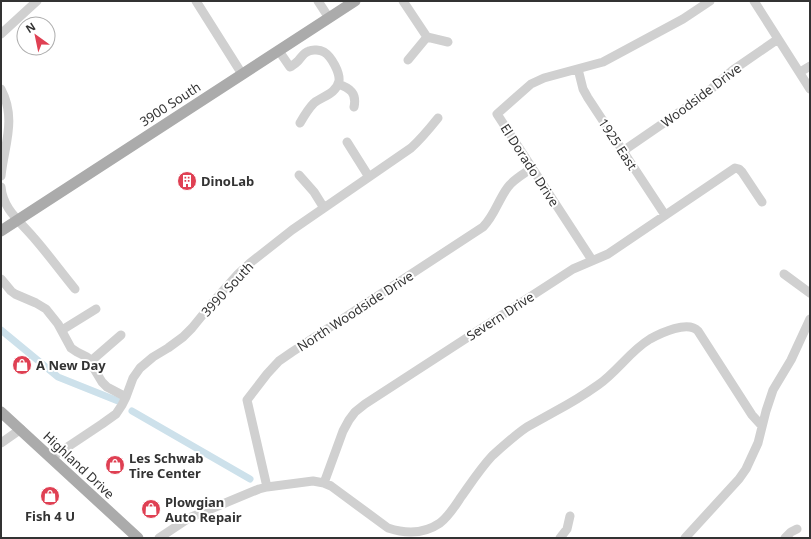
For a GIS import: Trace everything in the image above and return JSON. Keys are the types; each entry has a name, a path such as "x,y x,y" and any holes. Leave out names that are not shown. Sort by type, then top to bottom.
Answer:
{"main road":[{"name":"3900 South","path":"1,230 355,1"},
{"name":"Highland Drive","path":"1,412 138,538"}],"street":[{"path":"1,34 37,1"},
{"path":"196,1 242,74"},
{"path":"318,1 329,18"},
{"path":"403,1 427,37 448,42"},
{"name":"El Dorado Drive","path":"592,260 497,114 537,80 603,62 683,20 710,1"},
{"path":"754,1 810,89"},
{"path":"408,60 427,37"},
{"name":"Woodside Drive","path":"623,151 703,96 733,70 778,39"},
{"path":"279,50 290,67 298,61 302,55 312,50 318,50 324,52 337,69 339,79 333,92 318,100 310,107 300,123"},
{"path":"800,72 810,66"},
{"name":"1925 East","path":"578,69 583,89 665,215"},
{"path":"338,84 347,87 352,92 355,99 354,107"},
{"path":"1,90 7,102 9,115 9,126 1,176"},
{"name":"3990 South","path":"51,458 116,414 126,397 130,384 140,368 153,356 184,337 238,274 250,263 292,230 395,159 417,142 438,118"},
{"path":"347,142 369,177"},
{"name":"North Woodside Drive","path":"267,487 247,400 268,374 279,361 292,352 483,227 493,216 507,188 532,168"},
{"name":"Severn Drive","path":"324,483 343,431 355,412 572,269 608,254 713,182 737,168 742,172 762,202"},
{"path":"299,175 314,192 324,208"},
{"path":"1,187 4,201 17,220 33,237 74,288"},
{"path":"784,274 810,293"},
{"path":"1,279 14,294 31,300 46,309 62,330 71,348 91,361 92,367 104,385 126,397"},
{"path":"62,330 96,309"},
{"path":"688,537 701,519 746,469 758,443 773,390 791,360 810,319"},
{"path":"159,538 189,518 236,498 267,487 313,481 331,486 388,528 407,533 429,529 440,523 455,508 477,474 492,456 511,440 528,427 590,391 611,374 638,348 650,340 679,327 693,327 698,331 752,414 762,426"},
{"path":"91,361 122,335"},
{"path":"1,443 21,430"},
{"path":"560,538 567,529 570,516"},
{"path":"786,538 797,529"}],"waterway":[{"path":"1,330 58,377 118,401"},
{"path":"132,411 250,479"}],"place":[{"name":"DinoLab","path":"187,181"},
{"name":"A New Day","path":"22,365"},
{"name":"Les Schwab Tire Center","path":"115,465"},
{"name":"Fish 4 U","path":"50,496"},
{"name":"Plowgian Auto Repair","path":"151,509"}]}
